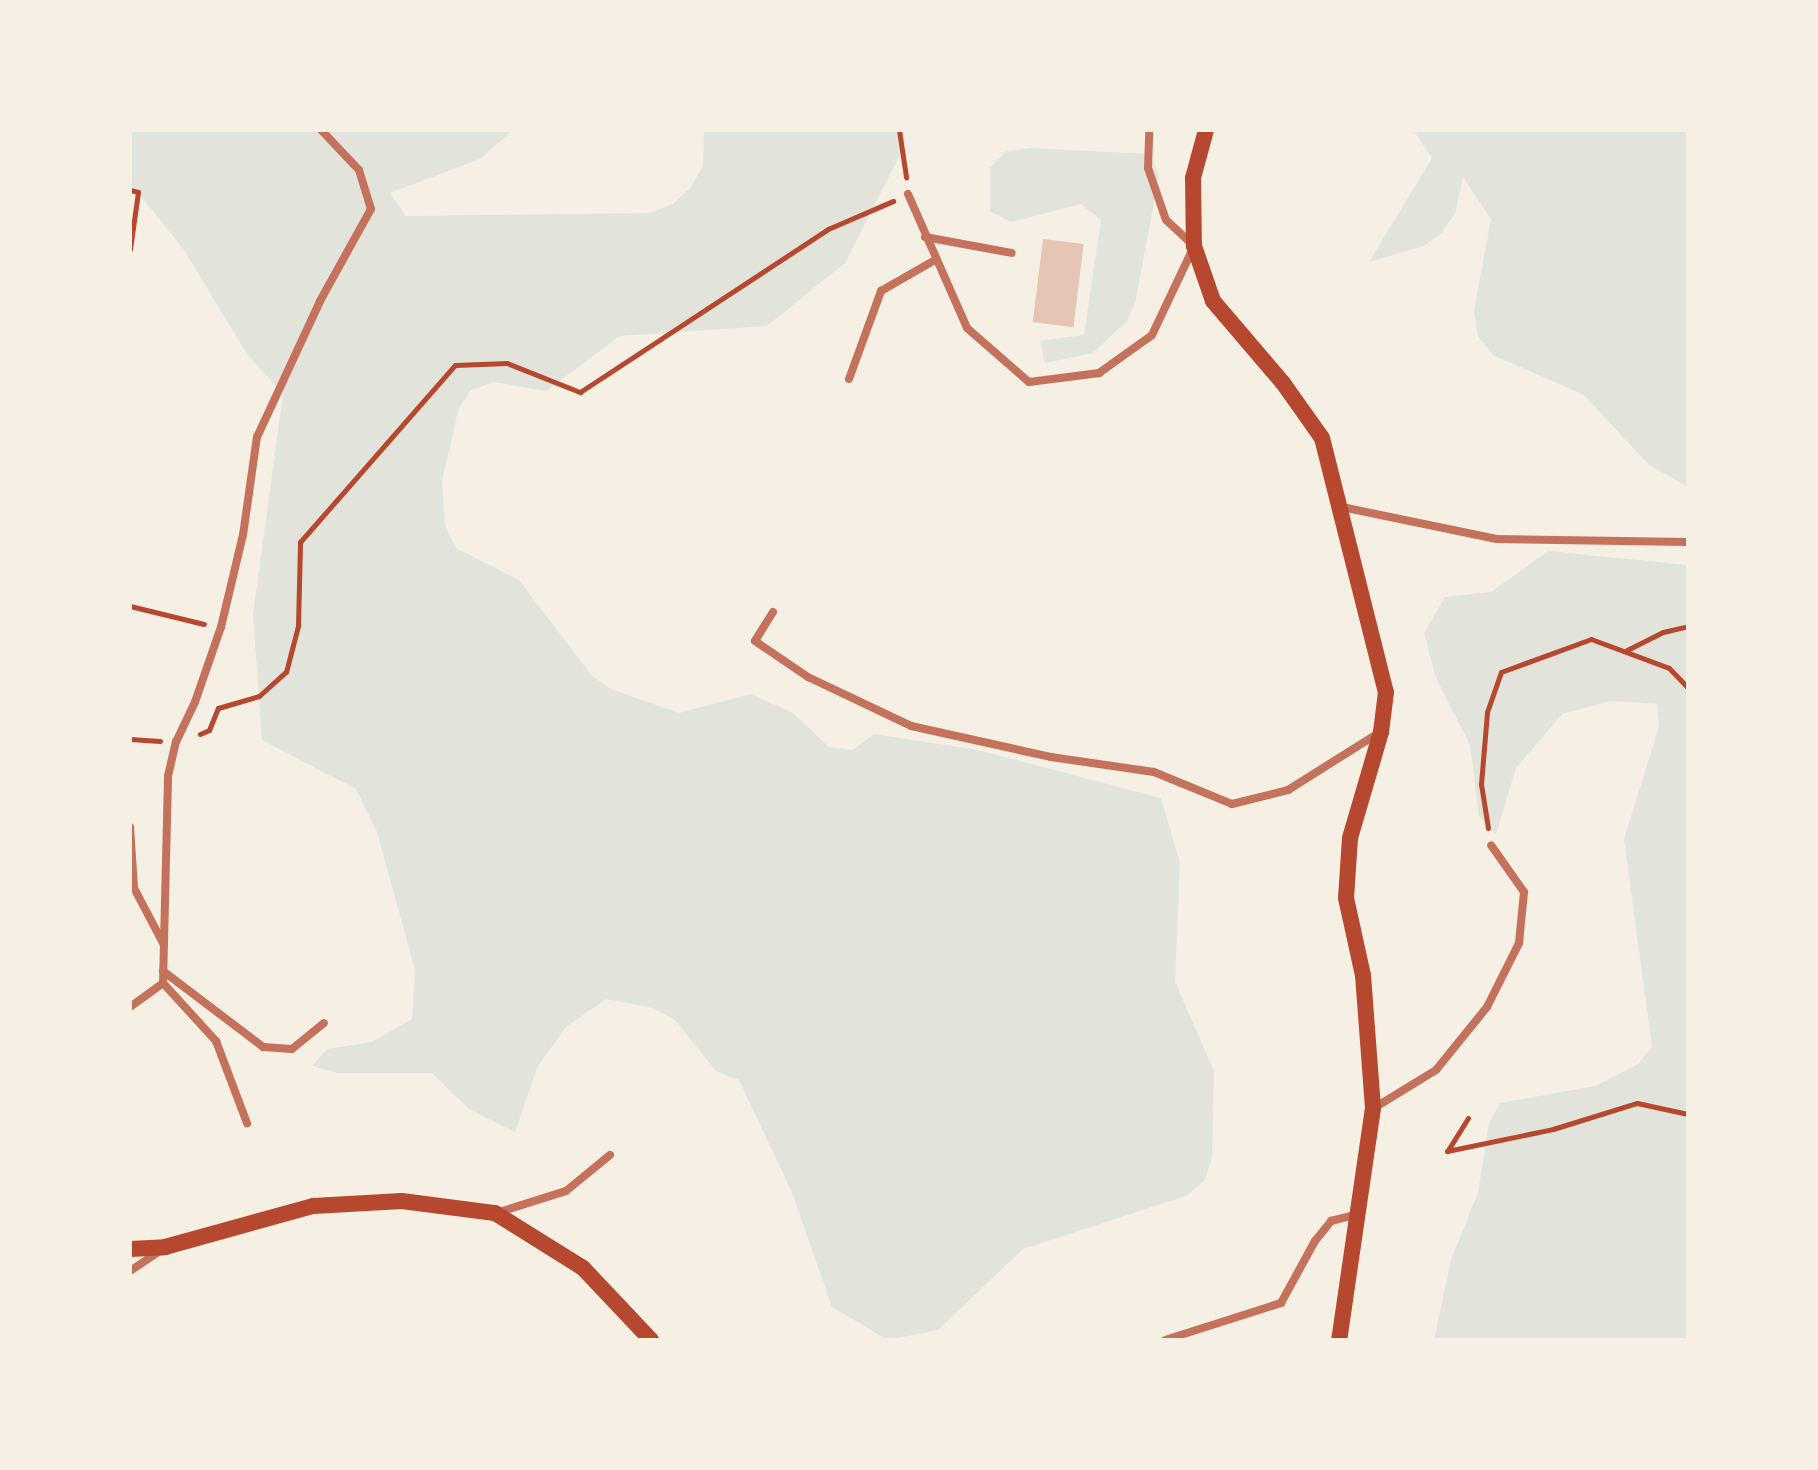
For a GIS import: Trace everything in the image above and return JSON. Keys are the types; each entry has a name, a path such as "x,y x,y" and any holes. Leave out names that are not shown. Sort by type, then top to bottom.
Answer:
{"main road":[{"path":"1206,130 1193,178 1194,246 1213,301 1283,383 1322,438 1342,507 1386,692 1381,732 1350,838 1346,898 1363,975 1373,1108 1339,1340"},
{"path":"130,1249 165,1247 313,1206 402,1201 495,1213 583,1268 651,1340"}],"street":[{"path":"247,1123 216,1041 163,983 168,878 164,822 168,776 176,742 195,702 221,627 243,535 257,437 320,301 371,209 359,170 321,130"},
{"path":"908,194 967,328 1029,382 1099,373 1152,335 1194,246 1166,220 1148,168 1149,130"},
{"path":"925,237 1012,253"},
{"path":"849,379 881,291 935,260"},
{"path":"1342,507 1497,539 1688,542"},
{"path":"773,612 755,641 808,677 911,726 1051,757 1154,772 1232,804 1288,790 1381,732"},
{"path":"130,827 134,888 165,946"},
{"path":"1373,1108 1436,1070 1487,1007 1519,943 1524,892 1491,845"},
{"path":"163,971 263,1047 292,1049 324,1023"},
{"path":"130,1007 163,983"},
{"path":"495,1213 566,1191 610,1155"},
{"path":"1165,1340 1281,1303 1315,1241 1331,1221 1359,1214"},
{"path":"130,1271 165,1247"}],"path":[{"path":"176,742 209,730 218,708 259,696 286,672 298,626 300,542 455,365 507,363 580,392 828,229 908,194 899,130"},
{"path":"130,190 138,192 130,249"},
{"path":"130,606 221,627"},
{"path":"1627,650 1663,632 1688,626"},
{"path":"1491,845 1481,784 1487,712 1501,672 1591,639 1669,668 1688,688"},
{"path":"1468,1118 1447,1151 1553,1129 1637,1103 1688,1114"}],"shaded area":[{"path":"130,130 513,130 480,159 390,193 406,216 650,213 673,204 691,187 703,166 704,130 904,130 904,147 845,263 767,326 620,336 546,391 494,382 471,390 459,408 442,481 445,526 456,548 519,580 592,676 611,689 679,713 751,694 793,713 829,747 853,750 874,734 978,750 1161,798 1180,863 1175,982 1214,1071 1212,1156 1205,1180 1186,1196 1023,1249 938,1330 888,1340 832,1307 791,1190 739,1080 716,1071 675,1020 653,1008 606,999 566,1027 538,1066 515,1132 469,1109 432,1073 337,1073 312,1066 327,1049 372,1042 412,1019 415,970 377,832 356,789 262,740 253,615 283,394 247,354 184,250 138,192 130,188"},
{"path":"1413,130 1688,130 1688,487 1649,465 1584,395 1493,355 1478,336 1474,311 1491,219 1463,177 1455,214 1441,233 1424,246 1369,262 1432,158"},
{"path":"1030,148 1150,154 1159,175 1136,299 1127,321 1093,353 1045,363 1040,341 1084,335 1101,220 1081,204 1011,222 990,211 990,168 1007,151"},
{"path":"1548,551 1688,565 1688,1340 1434,1340 1451,1260 1478,1193 1489,1123 1500,1103 1596,1086 1638,1064 1652,1047 1624,839 1659,727 1657,704 1610,701 1562,714 1516,768 1496,834 1479,816 1470,745 1436,678 1424,633 1445,597 1491,592"}],"building":[{"path":"1043,239 1084,244 1073,327 1033,322"}]}
